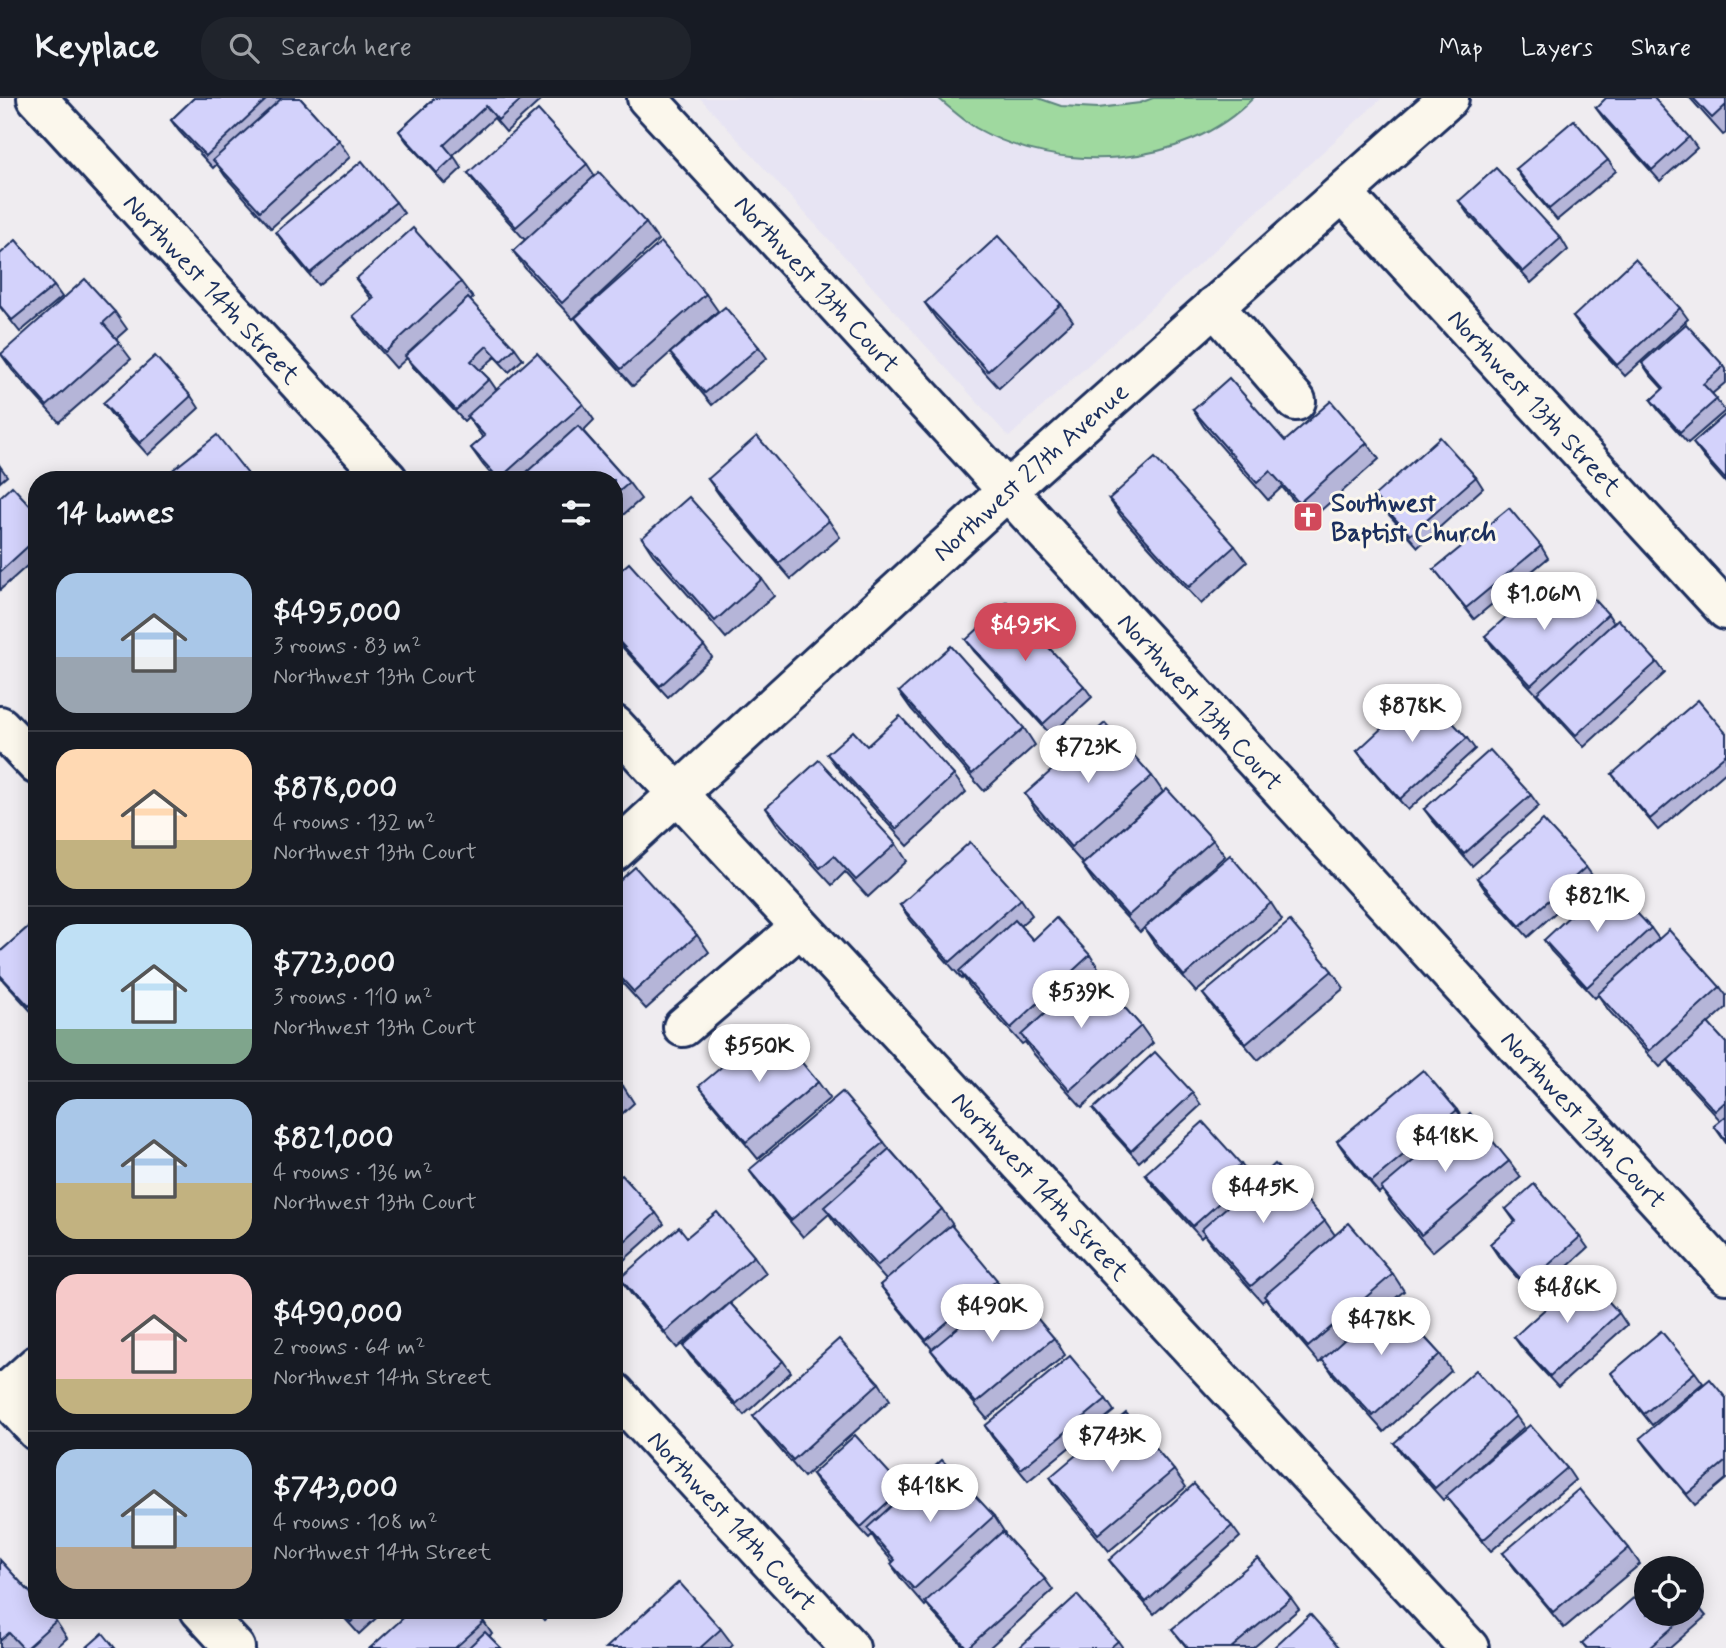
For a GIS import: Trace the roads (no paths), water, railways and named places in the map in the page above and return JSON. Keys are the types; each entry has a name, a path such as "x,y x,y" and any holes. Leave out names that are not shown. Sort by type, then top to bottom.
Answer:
{"street":[{"name":"Northwest 14th Street","path":"37,98 380,471"},
{"name":"Northwest 13th Court","path":"648,98 1726,1274"},
{"name":"Northwest 27th Avenue","path":"623,844 1007,491 1450,98"},
{"name":"Northwest 13th Street","path":"1343,193 1726,610"},
{"path":"1214,306 1296,401"},
{"path":"0,726 28,756"},
{"name":"Northwest 14th Street","path":"623,735 1469,1648"},
{"path":"683,1027 800,927"},
{"path":"28,1372 1,1394 28,1422"},
{"name":"Northwest 14th Court","path":"623,1402 850,1648"},
{"path":"208,1619 235,1648"}],"place":[{"name":"Southwest Baptist Church","path":"1308,517"}]}
